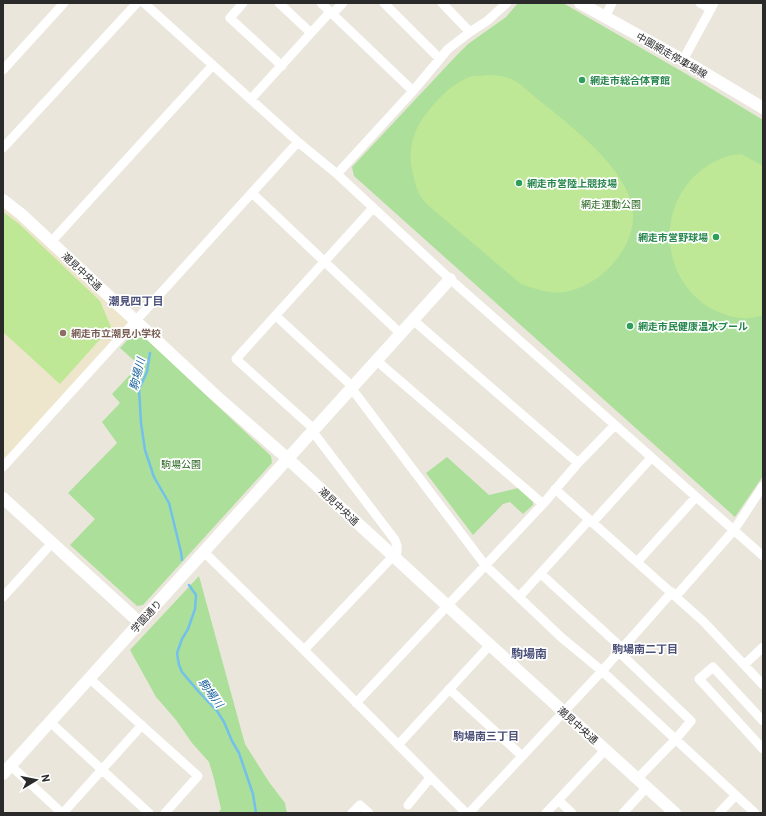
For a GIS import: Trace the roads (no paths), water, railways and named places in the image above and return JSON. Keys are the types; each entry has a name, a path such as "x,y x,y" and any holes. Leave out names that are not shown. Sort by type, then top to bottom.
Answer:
{"street":[{"path":"3,70 64,3"},
{"path":"3,148 137,3"},
{"path":"243,3 230,18 282,66"},
{"path":"279,3 311,33"},
{"path":"321,3 413,90"},
{"path":"251,100 311,33 343,3"},
{"path":"384,3 440,59"},
{"path":"442,3 470,32"},
{"path":"337,174 448,49 487,21 507,3"},
{"name":"中園網走停車場線","path":"580,3 683,60 763,108"},
{"path":"605,17 612,3"},
{"path":"683,60 712,6 700,3"},
{"path":"146,4 298,142 337,174 450,279 763,556"},
{"path":"51,242 213,65"},
{"path":"3,467 298,142"},
{"path":"252,193 401,334"},
{"name":"潮見中央通","path":"3,200 22,214 215,394 675,813"},
{"path":"304,650 397,552 397,546 395,540 314,431 236,359 374,208"},
{"name":"学園通り","path":"7,769 450,279"},
{"path":"276,316 353,388 485,564 562,638 602,671 755,813"},
{"path":"413,320 578,463"},
{"path":"377,361 542,504"},
{"path":"356,703 615,425"},
{"path":"519,597 651,458"},
{"path":"469,813 734,530 763,486"},
{"path":"555,490 704,622 763,685"},
{"path":"637,562 696,497"},
{"path":"4,502 52,543 140,623"},
{"path":"3,597 52,543"},
{"path":"204,552 466,813"},
{"path":"541,574 691,721 676,739 638,778"},
{"path":"398,745 490,645"},
{"path":"744,665 763,647"},
{"path":"763,721 713,667 699,679 763,749"},
{"path":"90,678 198,776 165,813"},
{"path":"449,689 522,756"},
{"path":"50,722 149,813"},
{"path":"7,769 67,812 142,725"},
{"path":"546,813 606,749"},
{"path":"408,805 417,792 430,778"},
{"path":"623,813 647,787"},
{"path":"719,813 736,795"},
{"path":"558,800 572,813"},
{"path":"352,813 360,805 369,813"}],"waterway":[{"name":"駒場川","path":"150,353 147,372 139,389 141,423 145,450 154,477 169,503 182,560"},
{"name":"駒場川","path":"189,585 196,595 195,609 177,653 179,665 182,672 217,711 224,722 239,753 253,794 256,813"}],"place":[{"name":"網走市総合体育館","path":"582,80"},
{"name":"網走市営陸上競技場","path":"519,183"},
{"name":"網走市営野球場","path":"716,237"},
{"name":"網走市民健康温水プール","path":"630,326"},
{"name":"網走市立潮見小学校","path":"63,333"}],"district":[{"name":"潮見四丁目","path":"136,301"},
{"name":"駒場南二丁目","path":"645,649"},
{"name":"駒場南","path":"529,654"},
{"name":"駒場南三丁目","path":"486,736"}],"park label":[{"name":"網走運動公園","path":"611,204"},
{"name":"駒場公園","path":"181,464"}]}
